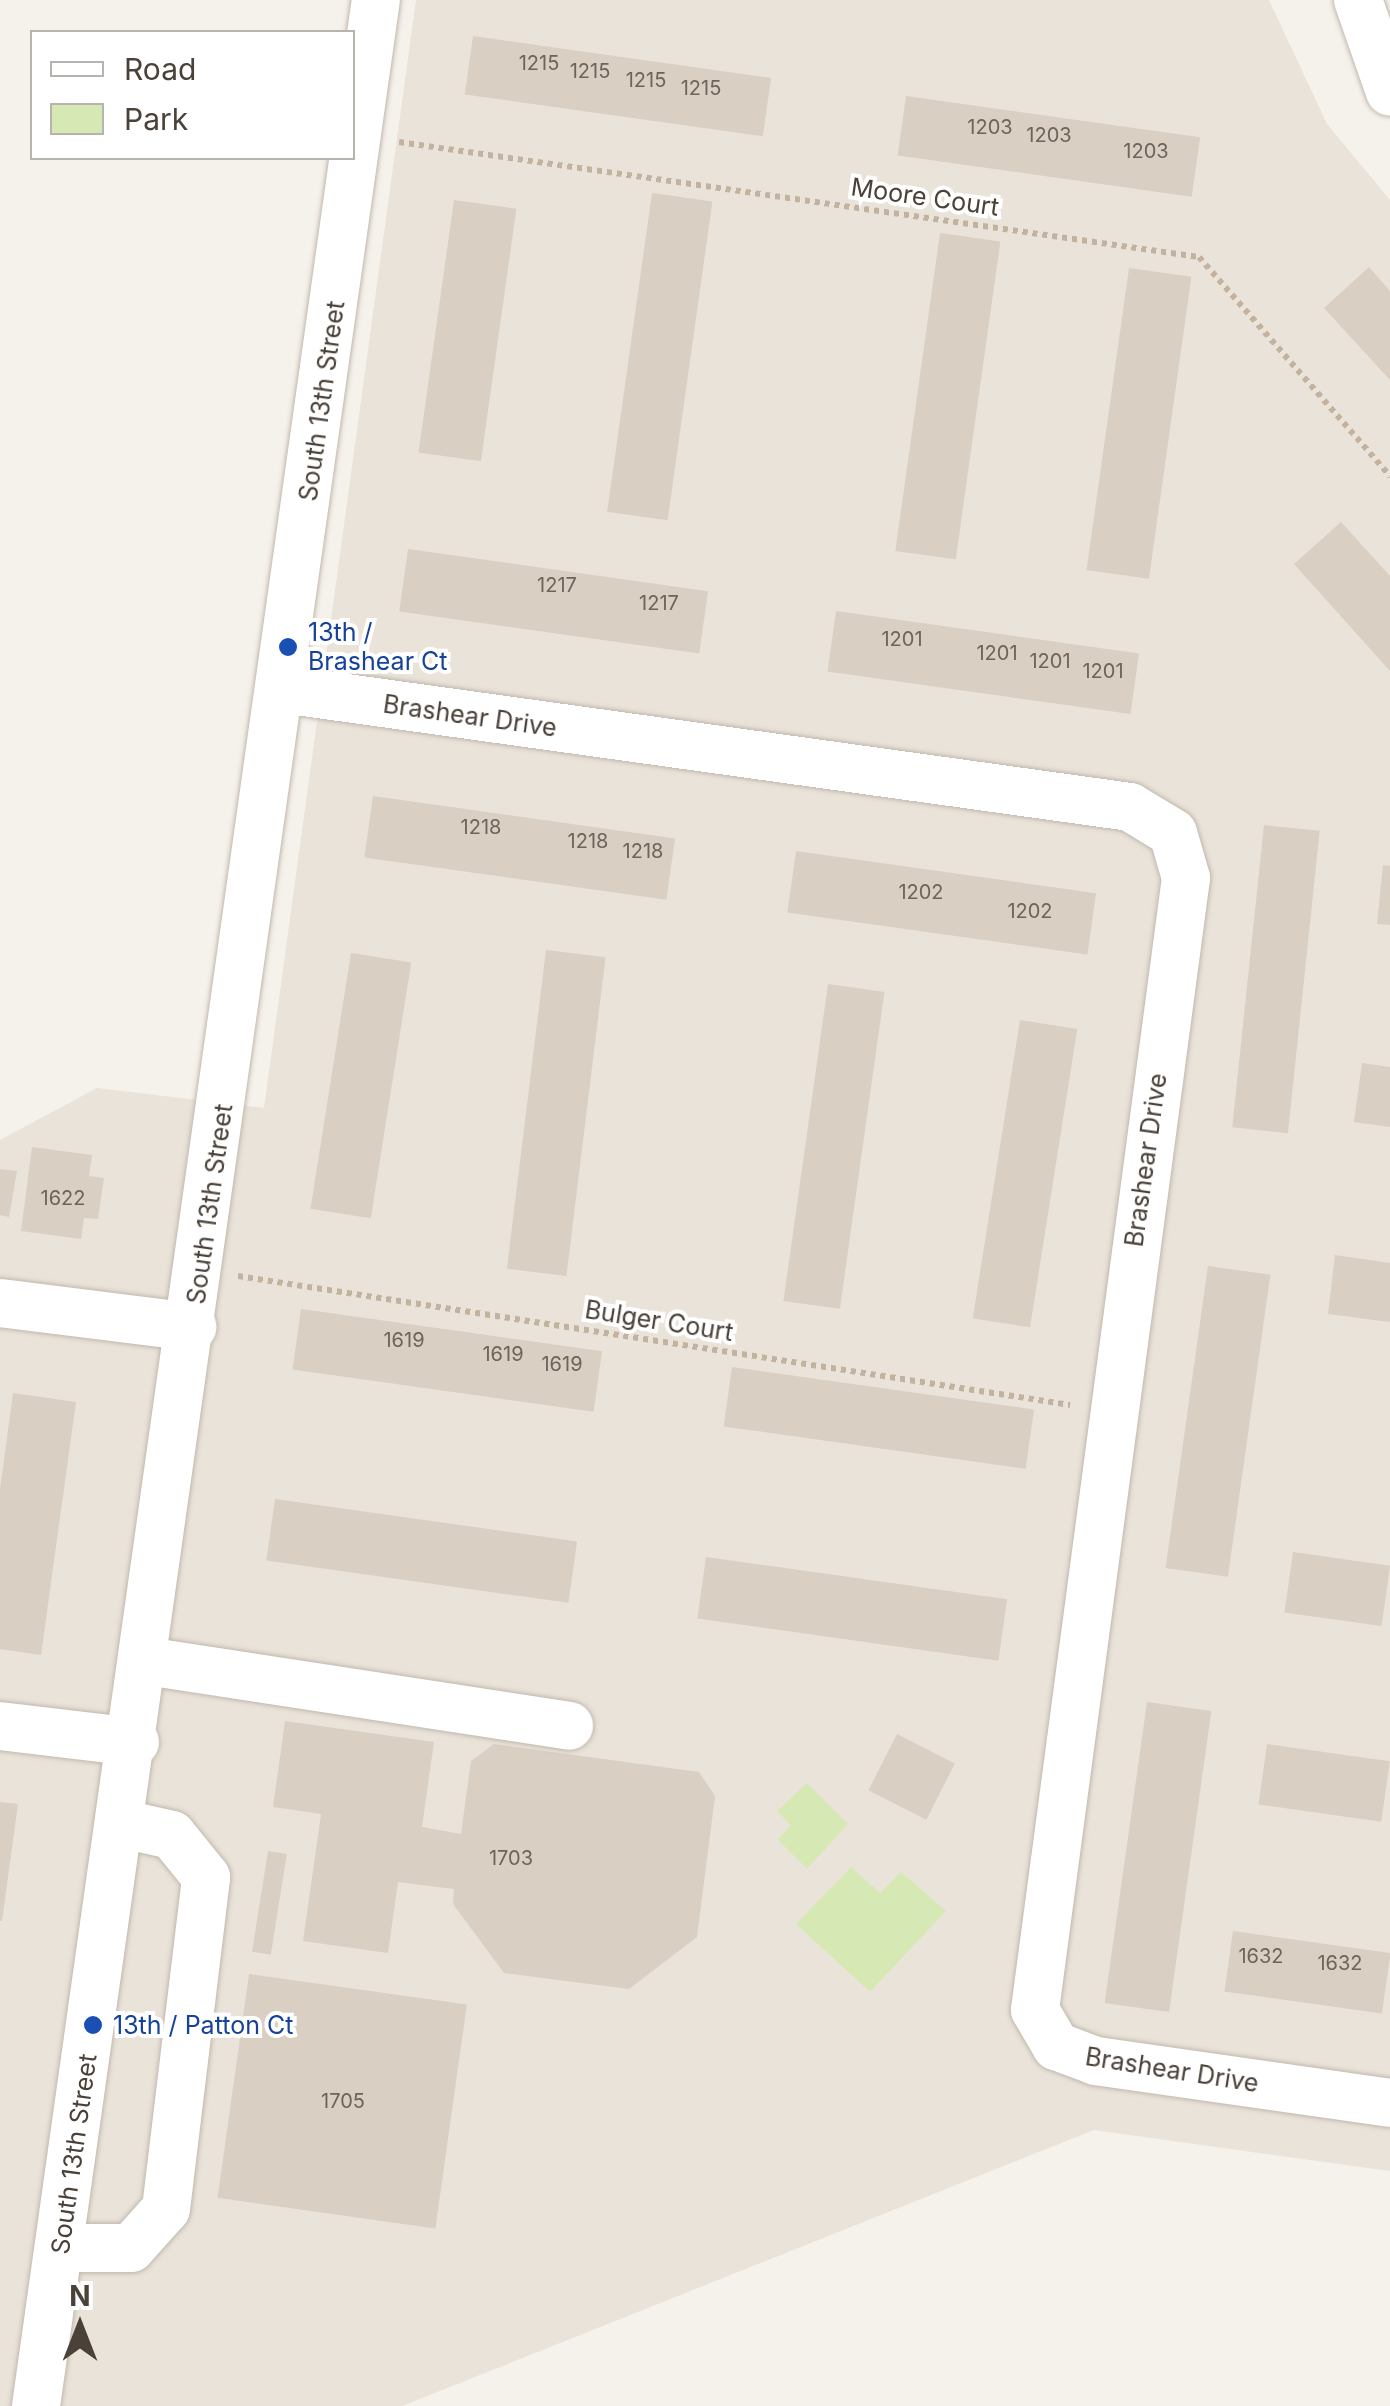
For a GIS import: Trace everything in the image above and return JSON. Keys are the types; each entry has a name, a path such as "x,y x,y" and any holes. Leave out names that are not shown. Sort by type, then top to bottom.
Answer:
{"street":[{"name":"South 13th Street","path":"355,159 376,0"},
{"path":"1358,0 1390,92"},
{"name":"South 13th Street","path":"36,2406 135,1742 355,160"},
{"name":"Brashear Drive","path":"282,690 1130,807 1159,819 1183,850 1186,878 1035,1976 1042,2030 1067,2053 1096,2061 1390,2103"},
{"path":"0,1303 193,1328"},
{"path":"146,1661 570,1726"},
{"path":"0,1726 135,1742"},
{"path":"60,2248 131,2248 166,2209 206,1877 172,1836 123,1824"}],"path":[{"name":"Moore Court","path":"358,137 1199,257 1390,476"},
{"name":"Bulger Court","path":"201,1270 1111,1411"}],"shaded area":[{"path":"416,0 1269,0 1327,124 1390,200 1390,2171 1094,2130 402,2406 0,2406 0,1140 97,1088 264,1108"}],"green space":[{"path":"807,1783 848,1824 807,1869 778,1840 791,1825 777,1811"},
{"path":"851,1867 880,1893 901,1872 946,1911 870,1992 796,1924"}],"building":[{"path":"473,36 771,78 763,136 465,94"},
{"path":"906,96 1200,137 1192,197 898,155"},
{"path":"652,193 712,201 668,520 607,512"},
{"path":"454,200 516,209 481,461 419,453"},
{"path":"940,233 1000,241 956,559 895,551"},
{"path":"1369,267 1390,291 1390,380 1324,308"},
{"path":"1129,268 1191,277 1149,579 1087,570"},
{"path":"1341,522 1390,576 1390,671 1294,564"},
{"path":"408,549 708,591 699,654 399,611"},
{"path":"836,611 1139,654 1131,714 828,671"},
{"path":"373,796 675,838 666,900 364,857"},
{"path":"1264,825 1320,831 1288,1133 1232,1127"},
{"path":"796,851 1096,893 1087,955 787,912"},
{"path":"1383,865 1390,866 1390,925 1377,924"},
{"path":"546,950 606,957 566,1276 507,1269"},
{"path":"351,953 411,963 371,1218 310,1209"},
{"path":"828,984 884,992 840,1309 783,1301"},
{"path":"1020,1020 1077,1029 1030,1327 973,1318"},
{"path":"1362,1063 1390,1067 1390,1127 1354,1122"},
{"path":"32,1147 92,1155 89,1176 104,1178 98,1219 84,1218 81,1239 21,1231"},
{"path":"0,1169 17,1171 9,1217 0,1215"},
{"path":"1335,1255 1390,1263 1390,1322 1328,1314"},
{"path":"1208,1266 1270,1275 1228,1577 1166,1568"},
{"path":"301,1309 602,1351 594,1412 293,1369"},
{"path":"732,1367 1034,1409 1026,1469 724,1426"},
{"path":"13,1393 76,1402 41,1655 0,1649 0,1489"},
{"path":"275,1499 577,1541 568,1603 266,1560"},
{"path":"1293,1552 1390,1566 1382,1626 1285,1612"},
{"path":"706,1557 1007,1599 998,1661 697,1618"},
{"path":"1147,1702 1211,1711 1169,2012 1105,2003"},
{"path":"285,1721 434,1742 422,1827 461,1834 471,1761 494,1744 699,1772 715,1796 697,1937 629,1989 504,1973 453,1904 454,1889 398,1882 388,1953 303,1941 321,1814 273,1807"},
{"path":"897,1734 955,1764 926,1820 868,1790"},
{"path":"1267,1744 1390,1761 1381,1822 1259,1804"},
{"path":"0,1802 18,1804 2,1921 0,1921"},
{"path":"268,1851 287,1854 271,1955 252,1952"},
{"path":"1233,1931 1390,1953 1382,2014 1225,1991"},
{"path":"249,1974 467,2005 435,2228 218,2198"}],"place":[{"name":"13th / Brashear Ct","path":"288,647"},
{"name":"13th / Patton Ct","path":"93,2025"}]}
